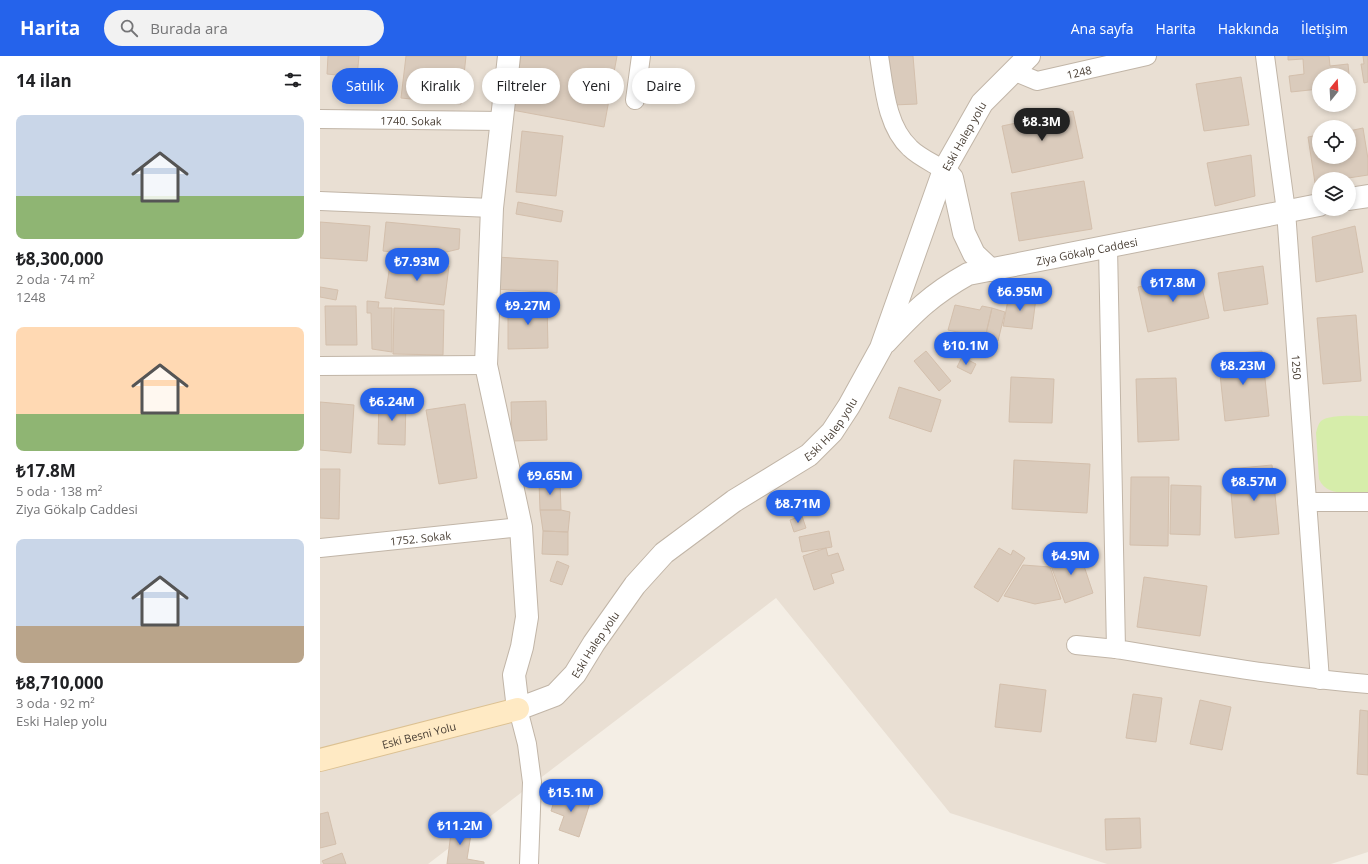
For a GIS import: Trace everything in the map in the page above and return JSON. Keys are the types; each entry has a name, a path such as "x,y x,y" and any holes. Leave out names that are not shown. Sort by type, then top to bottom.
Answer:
{"main road":[{"name":"Eski Besni Yolu","path":"320,760 518,709"}],"street":[{"path":"509,56 492,208 486,365 521,527 527,617 522,647 514,675 518,709 527,744 532,782 530,864"},
{"path":"639,68 641,56"},
{"path":"879,56 885,92 894,126 910,148 944,170 952,178 964,233 974,254 991,270"},
{"name":"Eski Halep yolu","path":"518,709 555,695 576,674 594,643 635,585 664,553 734,501 809,455 832,432 849,406 881,348 944,170 982,103 1029,56"},
{"name":"1248","path":"1013,71 1037,81 1147,56"},
{"name":"1250","path":"1265,56 1286,211 1320,680"},
{"name":"1740. Sokak","path":"320,119 502,121"},
{"path":"1356,198 1368,196"},
{"path":"320,201 492,208"},
{"name":"Ziya Gökalp Caddesi","path":"881,348 922,304 947,285 968,274 1312,206"},
{"path":"1108,247 1116,649"},
{"path":"320,366 486,365"},
{"path":"1307,502 1368,502"},
{"name":"1752. Sokak","path":"320,548 521,527"},
{"path":"1076,645 1116,649 1320,680 1368,684"}],"shaded area":[{"path":"320,56 1368,56 1368,852 1331,864 1107,864 950,813 776,598 428,864 320,864"}],"green space":[{"path":"1368,416 1368,492 1340,493 1328,489 1319,479 1316,433 1319,424 1321,421 1330,417"}],"building":[{"path":"328,56 359,56 358,68 332,68 332,74 327,74"},
{"path":"406,56 466,56 465,68 406,68 406,98 401,98"},
{"path":"521,56 617,56 615,68 568,68 568,104 608,104 604,127 512,110 513,104 560,104 560,68 519,68"},
{"path":"889,56 913,56 917,104 893,105"},
{"path":"1288,56 1329,56 1330,66 1348,64 1348,68 1312,68 1312,90 1291,92 1289,76 1304,74 1303,59 1288,60"},
{"path":"1363,56 1368,56 1368,82 1364,83 1361,64 1364,64"},
{"path":"1241,77 1249,125 1204,131 1196,84"},
{"path":"1073,111 1083,158 1012,173 1002,126"},
{"path":"1363,128 1368,159 1368,175 1356,177 1356,172 1313,172 1312,164 1356,164 1356,130"},
{"path":"522,131 563,136 556,196 516,192"},
{"path":"1312,136 1312,163 1308,137"},
{"path":"1251,155 1255,196 1215,206 1207,163"},
{"path":"1084,181 1092,229 1019,241 1011,193"},
{"path":"518,202 563,211 561,222 516,214"},
{"path":"320,222 370,226 367,261 320,258"},
{"path":"386,222 460,229 459,249 438,254 427,250 421,255 383,251"},
{"path":"1355,226 1363,272 1316,282 1312,237"},
{"path":"497,257 558,261 557,293 495,289"},
{"path":"391,258 449,266 444,305 385,298"},
{"path":"1263,266 1268,304 1224,311 1218,273"},
{"path":"1199,275 1209,318 1148,332 1138,287"},
{"path":"320,287 338,290 336,300 320,297"},
{"path":"1009,295 1036,298 1032,329 1003,326"},
{"path":"367,301 379,302 378,308 392,308 392,352 372,349 371,313 367,313"},
{"path":"547,302 548,348 508,349 508,303"},
{"path":"955,305 980,310 982,306 992,308 985,338 948,330"},
{"path":"325,306 356,306 357,345 326,345"},
{"path":"394,308 444,310 443,355 393,354"},
{"path":"992,308 1005,312 998,341 985,338"},
{"path":"1356,315 1361,381 1323,384 1317,318"},
{"path":"926,351 951,381 939,391 914,361"},
{"path":"1262,351 1269,416 1225,421 1218,355"},
{"path":"962,357 976,364 971,374 957,367"},
{"path":"1011,377 1054,379 1052,423 1009,422"},
{"path":"1176,378 1179,440 1138,442 1136,379"},
{"path":"899,387 941,400 931,432 889,418"},
{"path":"379,398 406,399 405,445 378,444"},
{"path":"546,401 547,440 512,441 511,402"},
{"path":"320,402 354,405 351,453 320,450"},
{"path":"465,404 477,478 439,484 426,410"},
{"path":"1014,460 1090,464 1087,513 1012,509"},
{"path":"1272,465 1279,534 1235,538 1229,469"},
{"path":"320,469 340,469 339,519 320,518"},
{"path":"1131,477 1169,477 1168,546 1130,545"},
{"path":"539,482 560,482 561,510 540,510"},
{"path":"1171,485 1201,486 1200,535 1170,534"},
{"path":"540,510 561,510 570,512 568,532 543,531"},
{"path":"802,516 806,528 794,532 790,520"},
{"path":"543,531 568,532 568,555 542,554"},
{"path":"829,531 832,547 802,552 799,537"},
{"path":"826,548 828,556 838,553 844,570 831,574 834,583 814,590 803,556"},
{"path":"999,548 1011,555 1013,550 1025,558 998,602 974,587"},
{"path":"1065,551 1068,558 1080,554 1093,593 1065,603 1048,558"},
{"path":"557,561 569,566 562,585 550,581"},
{"path":"1023,565 1050,567 1061,599 1035,604 1004,596"},
{"path":"1144,577 1207,586 1200,636 1137,627"},
{"path":"1000,684 1046,690 1041,732 995,727"},
{"path":"1133,694 1162,698 1156,742 1126,738"},
{"path":"1200,700 1231,707 1222,750 1190,744"},
{"path":"1360,710 1368,711 1368,775 1357,774"},
{"path":"557,792 590,803 579,837 559,830 564,816 551,811"},
{"path":"328,812 336,844 320,848 320,814"},
{"path":"1140,818 1141,848 1106,850 1105,819"},
{"path":"452,825 472,828 467,859 484,862 484,864 447,864"},
{"path":"342,853 346,864 324,864 322,861"}]}
